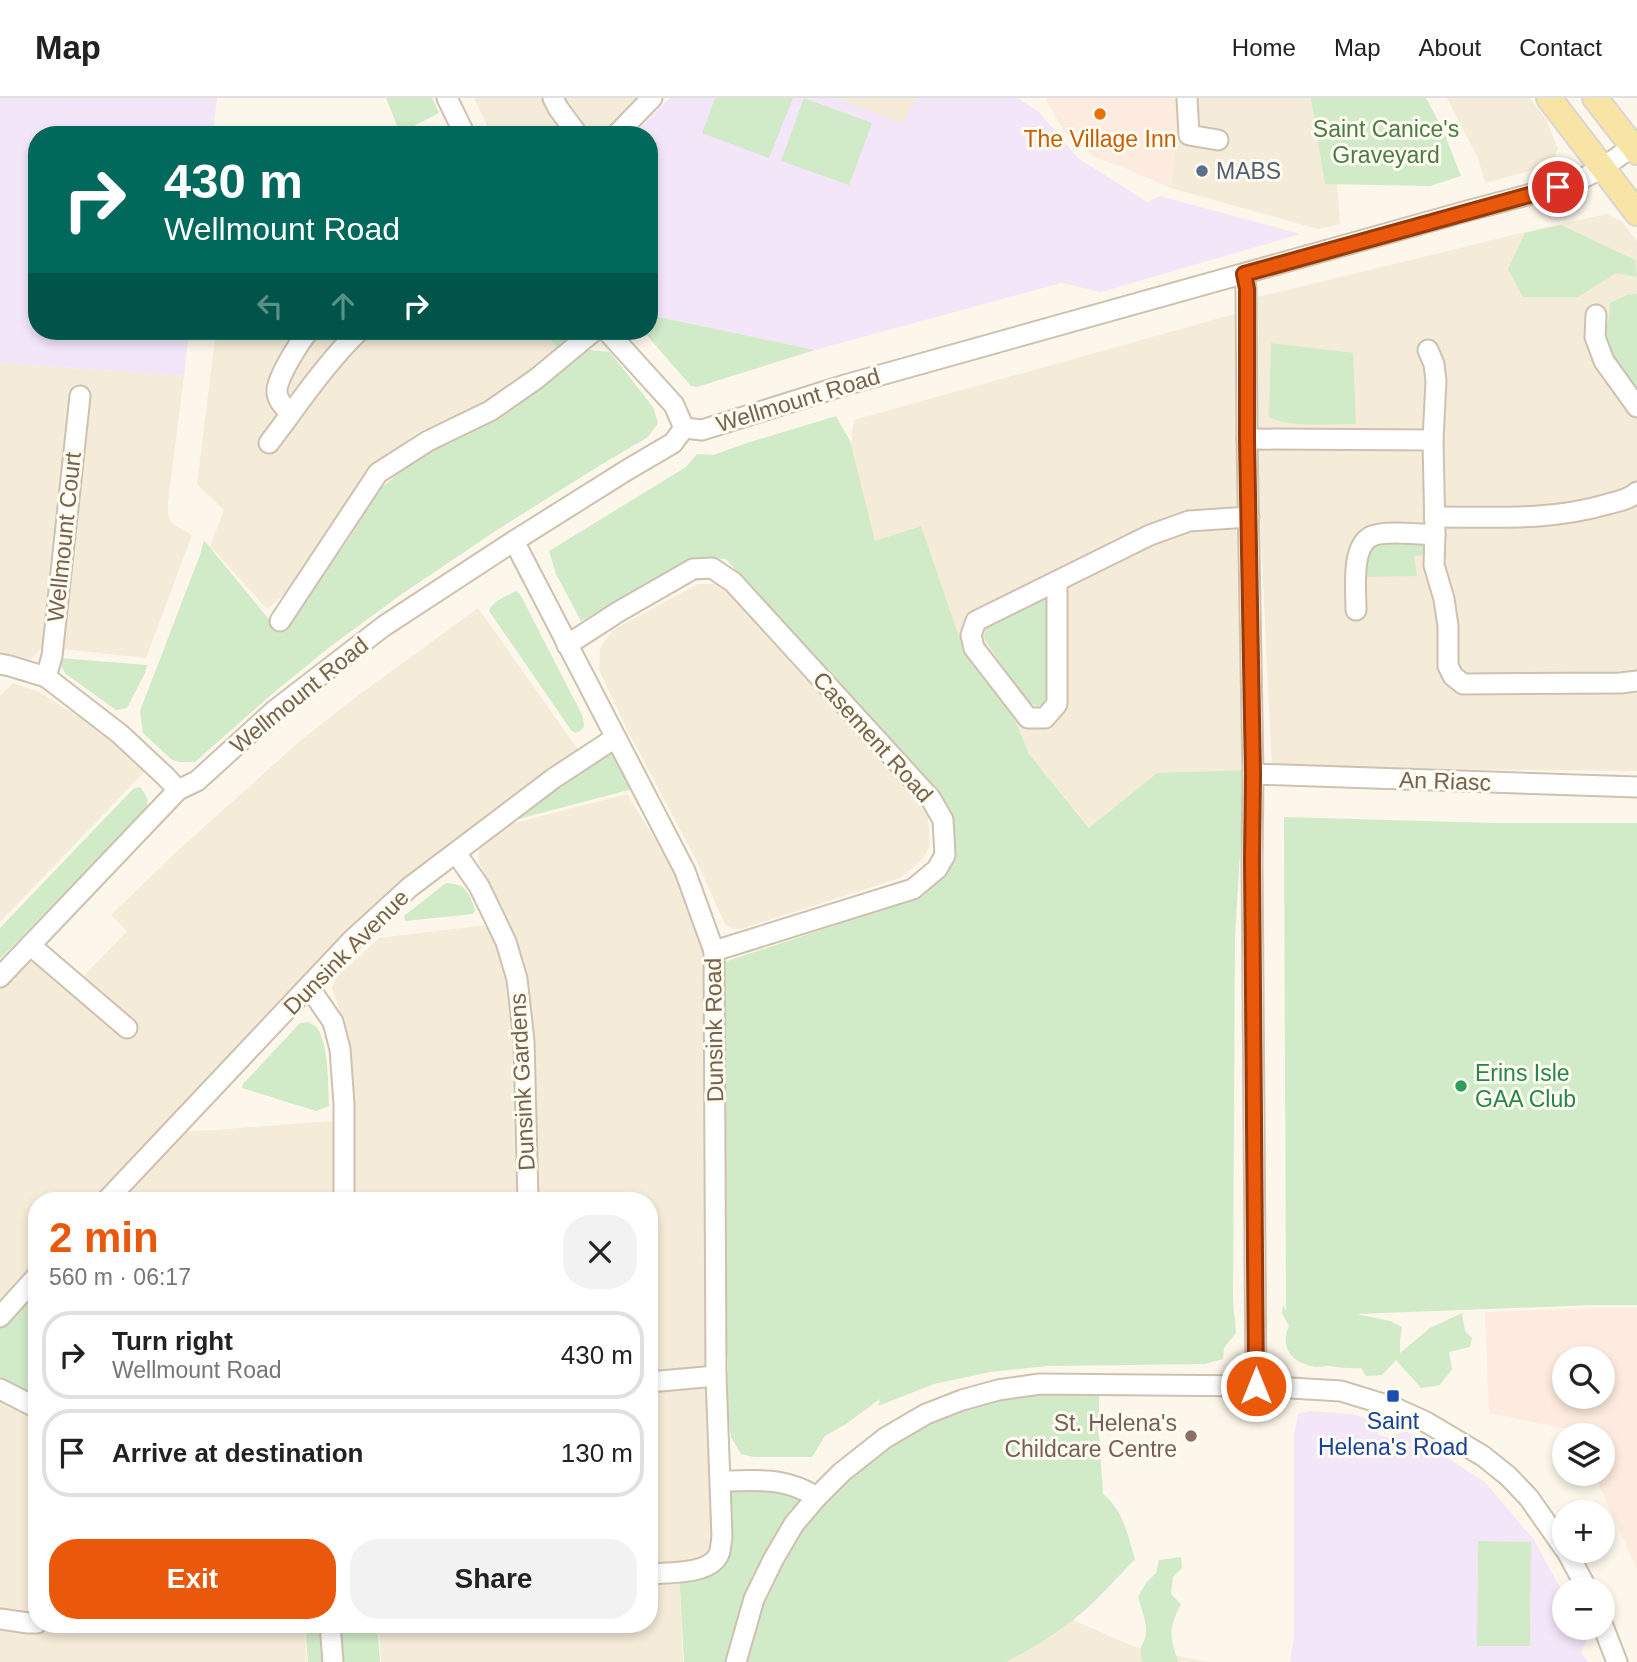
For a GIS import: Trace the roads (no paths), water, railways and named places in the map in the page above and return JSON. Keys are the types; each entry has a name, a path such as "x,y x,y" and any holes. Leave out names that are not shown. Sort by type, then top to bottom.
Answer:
{"main road":[{"path":"1549,98 1637,213"},
{"path":"1595,98 1635,150"}],"street":[{"path":"447,98 461,126"},
{"path":"552,98 571,126"},
{"path":"625,126 652,98"},
{"path":"1187,98 1189,135 1218,140"},
{"name":"Wellmount Road","path":"0,976 178,790 197,781 275,710 384,626 514,541 673,443 684,428 702,430 823,391 1573,183 1635,150"},
{"path":"1244,274 1247,289 1253,774 1256,1386"},
{"path":"1596,315 1595,337 1604,361 1637,407"},
{"path":"290,414 280,402 277,390 300,340"},
{"path":"269,443 351,340"},
{"path":"280,621 378,473 428,441 490,411 536,379 583,340"},
{"path":"615,340 674,405 684,428"},
{"path":"1427,350 1434,364 1436,381 1433,440 1434,565 1444,599 1448,626 1448,666 1453,677 1462,684 1637,681"},
{"name":"Wellmount Court","path":"46,677 52,656 79,396"},
{"path":"1247,439 1433,440"},
{"path":"1356,610 1356,559 1370,536 1435,526 1553,516 1600,507 1632,497 1637,492"},
{"path":"1057,582 1058,704 1045,718 1028,718 974,648 971,635 976,621 1150,535 1189,521 1249,517"},
{"name":"Dunsink Road","path":"514,541 685,871 714,951 716,1376 722,1537 719,1553 713,1562 702,1569 658,1573"},
{"name":"Casement Road","path":"567,645 693,569 712,568 743,592 930,799 943,820 945,855 937,869 913,889 714,951"},
{"path":"3,669 46,677 120,734 178,790"},
{"name":"Dunsink Avenue","path":"115,1192 352,940 410,887 554,778 615,738"},
{"name":"An Riasc","path":"1253,774 1637,787"},
{"name":"Dunsink Gardens","path":"456,853 479,886 506,942 517,979 524,1041 528,1192"},
{"path":"30,945 127,1028"},
{"path":"309,986 333,1022 340,1049 344,1104 344,1192"},
{"path":"0,1317 28,1286"},
{"path":"658,1381 716,1376"},
{"path":"736,1662 754,1599 768,1570 794,1524 817,1497 842,1472 885,1438 926,1414 998,1390 1040,1384 1256,1386 1341,1391 1393,1406 1483,1456 1529,1498 1552,1531"},
{"path":"0,1389 28,1403"},
{"path":"720,1481 776,1480 790,1483 817,1497"},
{"path":"0,1619 28,1623"},
{"path":"331,1633 333,1662"},
{"path":"1608,1640 1617,1662"}],"place":[{"name":"The Village Inn","path":"1100,114"},
{"name":"MABS","path":"1202,171"},
{"name":"Erins Isle GAA Club","path":"1461,1086"},
{"name":"Saint Helena's Road","path":"1393,1396"},
{"name":"St. Helena's Childcare Centre","path":"1191,1436"}],"park label":[{"name":"Saint Canice's Graveyard","path":"1386,142"}]}
